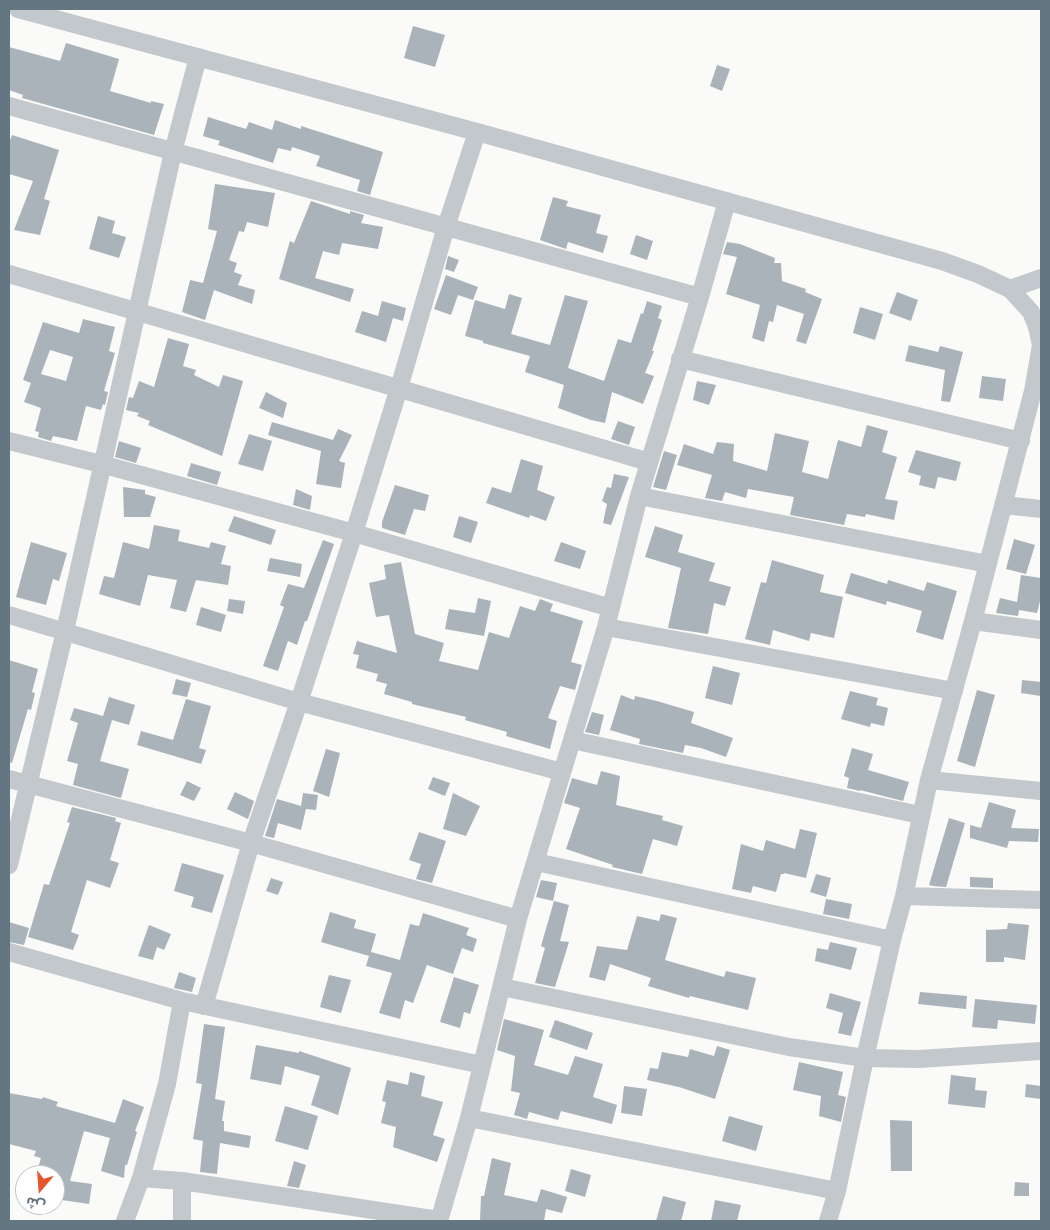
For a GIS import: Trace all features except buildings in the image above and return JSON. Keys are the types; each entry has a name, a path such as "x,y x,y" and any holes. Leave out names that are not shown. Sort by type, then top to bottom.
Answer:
{"street":[{"path":"18,9 477,132 942,261 978,274 1010,289 1031,312 1041,345 1033,391 920,815 904,896 865,1058 837,1191 828,1221"},
{"path":"9,865 65,631 101,464 173,152 198,57"},
{"path":"9,106 700,297"},
{"path":"204,1006 251,844 354,533 446,227 477,132"},
{"path":"141,1178 182,1181 439,1220 469,1118 518,919 612,608 639,496 700,297 727,201"},
{"path":"9,274 649,462"},
{"path":"1010,289 1041,278"},
{"path":"680,359 1021,441"},
{"path":"9,441 354,533 612,608"},
{"path":"639,496 988,564"},
{"path":"1004,505 1041,509"},
{"path":"9,616 65,631 299,702 562,772"},
{"path":"973,621 1041,630"},
{"path":"606,627 954,691"},
{"path":"572,740 920,815"},
{"path":"9,779 251,844 518,919"},
{"path":"929,780 1041,791"},
{"path":"536,862 892,940"},
{"path":"904,896 1041,900"},
{"path":"9,952 182,1001 482,1064"},
{"path":"502,987 789,1047 865,1058 919,1059 1041,1051"},
{"path":"125,1221 141,1178 167,1084 182,1001"},
{"path":"469,1118 837,1191"},
{"path":"182,1181 182,1221"}]}
